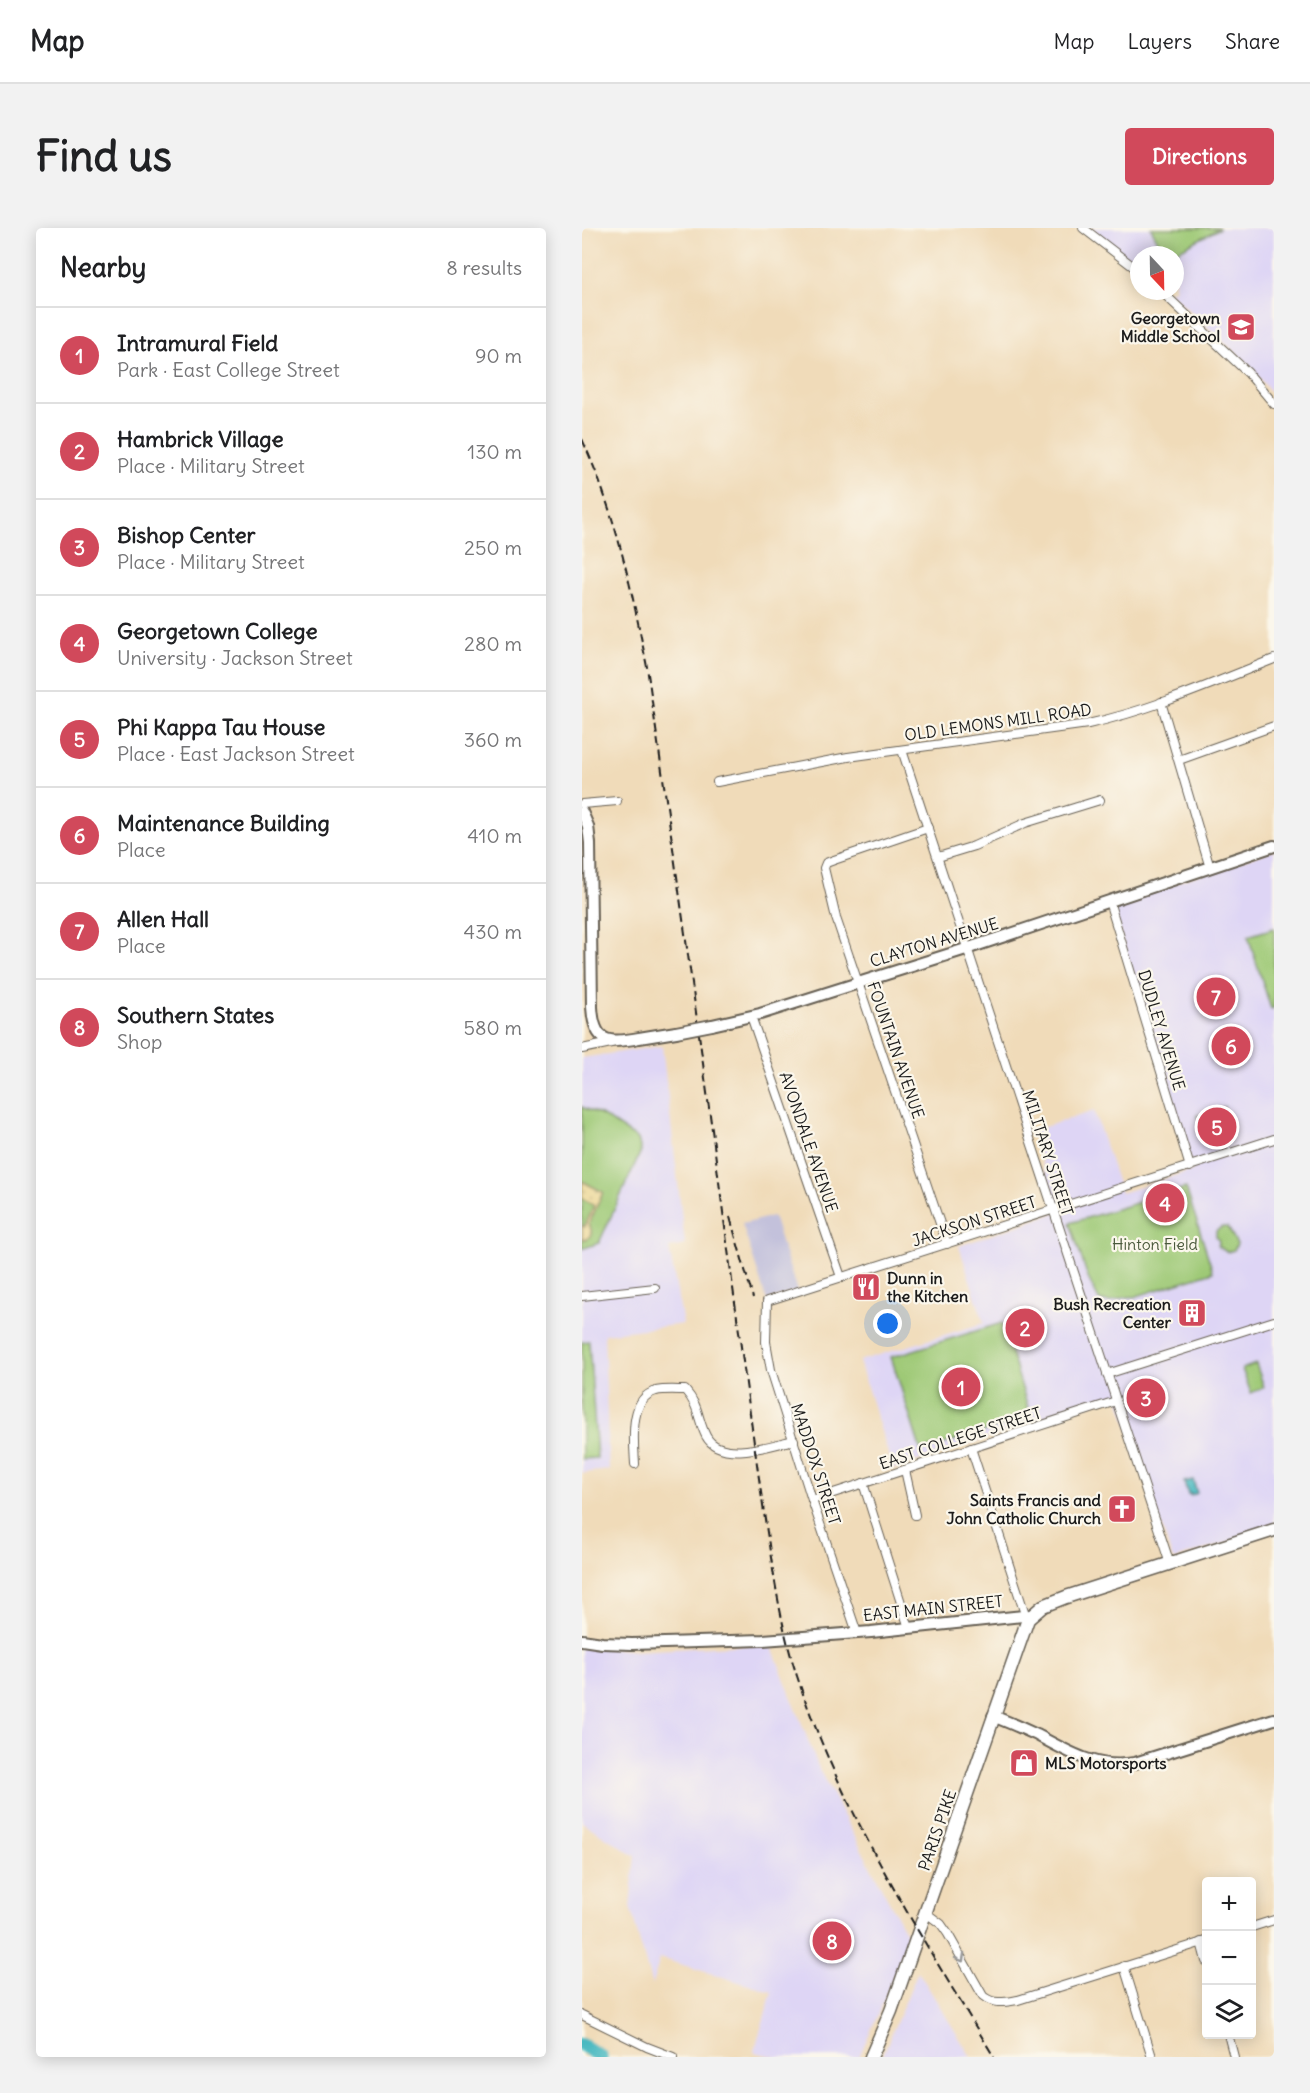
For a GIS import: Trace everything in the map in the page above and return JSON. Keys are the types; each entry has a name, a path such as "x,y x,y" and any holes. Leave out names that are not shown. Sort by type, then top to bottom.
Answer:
{"main road":[{"name":"EAST MAIN STREET","path":"1028,1615 1066,1597 1274,1530"},
{"name":"PARIS PIKE","path":"872,2057 926,1913 1028,1615"}],"street":[{"path":"1083,228 1130,264"},
{"path":"1171,300 1248,373 1274,404"},
{"name":"OLD LEMONS MILL ROAD","path":"717,782 848,757 1088,724 1116,718 1274,659"},
{"path":"1161,702 1209,867"},
{"path":"1179,760 1274,726"},
{"name":"MILITARY STREET","path":"902,750 1170,1564"},
{"path":"938,857 974,846 1025,823 1100,800"},
{"path":"582,804 617,801"},
{"name":"CLAYTON AVENUE","path":"582,812 589,833 594,1026 606,1040 617,1041 676,1032 751,1016 966,949 1274,846"},
{"name":"FOUNTAIN AVENUE","path":"928,828 834,860 825,865 824,872 836,918 947,1244"},
{"name":"DUDLEY AVENUE","path":"1108,901 1190,1167"},
{"name":"AVONDALE AVENUE","path":"751,1016 841,1277"},
{"path":"582,1049 617,1041"},
{"name":"JACKSON STREET","path":"767,1301 1274,1139"},
{"path":"582,1296 655,1288"},
{"name":"MADDOX STREET","path":"767,1301 766,1342 771,1370 857,1633"},
{"path":"1107,1374 1274,1321"},
{"path":"635,1464 633,1434 636,1413 644,1398 654,1391 685,1390 694,1400 711,1443 724,1449 750,1451 794,1440"},
{"name":"EAST COLLEGE STREET","path":"812,1500 1116,1401"},
{"path":"970,1448 1028,1615"},
{"path":"905,1470 915,1515"},
{"path":"863,1484 909,1628"},
{"name":"EAST MAIN STREET","path":"582,1640 632,1644 763,1640 857,1633 1028,1615"},
{"path":"993,1716 1023,1728 1084,1760 1111,1765 1135,1763 1274,1719"},
{"path":"926,1913 945,1929 983,1996 988,2000 1003,2003 1202,1943"},
{"path":"1256,1925 1274,1920"},
{"path":"1124,1966 1152,2057"},
{"path":"582,2015 647,2047 674,2057"},
{"path":"1229,2039 1234,2057"}],"shaded area":[{"name":"Georgetown Middle School","path":"1091,228 1274,228 1274,396 1246,362 1178,300 1184,300 1184,246 1130,246 1130,260"},
{"path":"1274,850 1274,1527 1173,1560 1118,1395 893,1469 859,1361 984,1323 959,1246 1058,1212 1032,1131 1094,1111 1121,1193 1193,1170 1111,904"},
{"path":"662,1046 685,1245 669,1248 683,1324 604,1334 609,1470 582,1473 582,1058"},
{"path":"773,1216 797,1291 767,1301 742,1224"},
{"path":"771,1644 820,1771 910,1941 859,2057 776,2057 754,2052 772,1992 660,1958 652,1985 630,1907 635,1856 582,1822 582,1645 636,1651"},
{"path":"918,1971 971,2057 882,2057"}],"green space":[{"path":"1151,228 1220,228 1184,247 1160,246"},
{"path":"1274,928 1274,1008 1271,1009 1248,936"},
{"path":"582,1107 603,1116 638,1139 641,1151 599,1243 582,1249"},
{"path":"1224,1107 1226,1115 1200,1123 1197,1116"},
{"name":"Hinton Field","path":"1186,1188 1213,1272 1134,1297 1108,1302 1099,1300 1088,1278 1070,1223"},
{"path":"1222,1227 1228,1227 1237,1244 1234,1250 1227,1252 1218,1247 1216,1231"},
{"path":"1002,1323 1031,1417 921,1451 891,1357"},
{"path":"589,1341 597,1458 582,1459 582,1342"},
{"path":"1256,1364 1264,1387 1251,1393 1242,1369"}],"sand":[{"path":"582,1181 603,1192 589,1224 591,1232 587,1239 582,1239 582,1226 585,1226 594,1206 582,1198"}],"water":[{"path":"1193,1480 1197,1493 1191,1496 1188,1495 1184,1482"}],"waterway":[{"path":"582,2045 601,2057"}],"railway":[{"path":"582,439 613,523 647,667 762,1496 782,1621 797,1676 836,1776 911,1919 994,2057"},
{"path":"730,1217 753,1298"}],"place":[{"name":"Georgetown Middle School","path":"1241,327"},
{"name":"Allen Hall","path":"1216,997"},
{"name":"Maintenance Building","path":"1231,1046"},
{"name":"Phi Kappa Tau House","path":"1217,1127"},
{"name":"Georgetown College","path":"1165,1203"},
{"name":"Dunn in the Kitchen","path":"866,1287"},
{"name":"Bush Recreation Center","path":"1192,1313"},
{"name":"Hambrick Village","path":"1025,1328"},
{"name":"Intramural Field","path":"961,1387"},
{"name":"Bishop Center","path":"1146,1398"},
{"name":"Saints Francis and John Catholic Church","path":"1122,1509"},
{"name":"MLS Motorsports","path":"1024,1763"},
{"name":"Southern States","path":"832,1941"}]}
